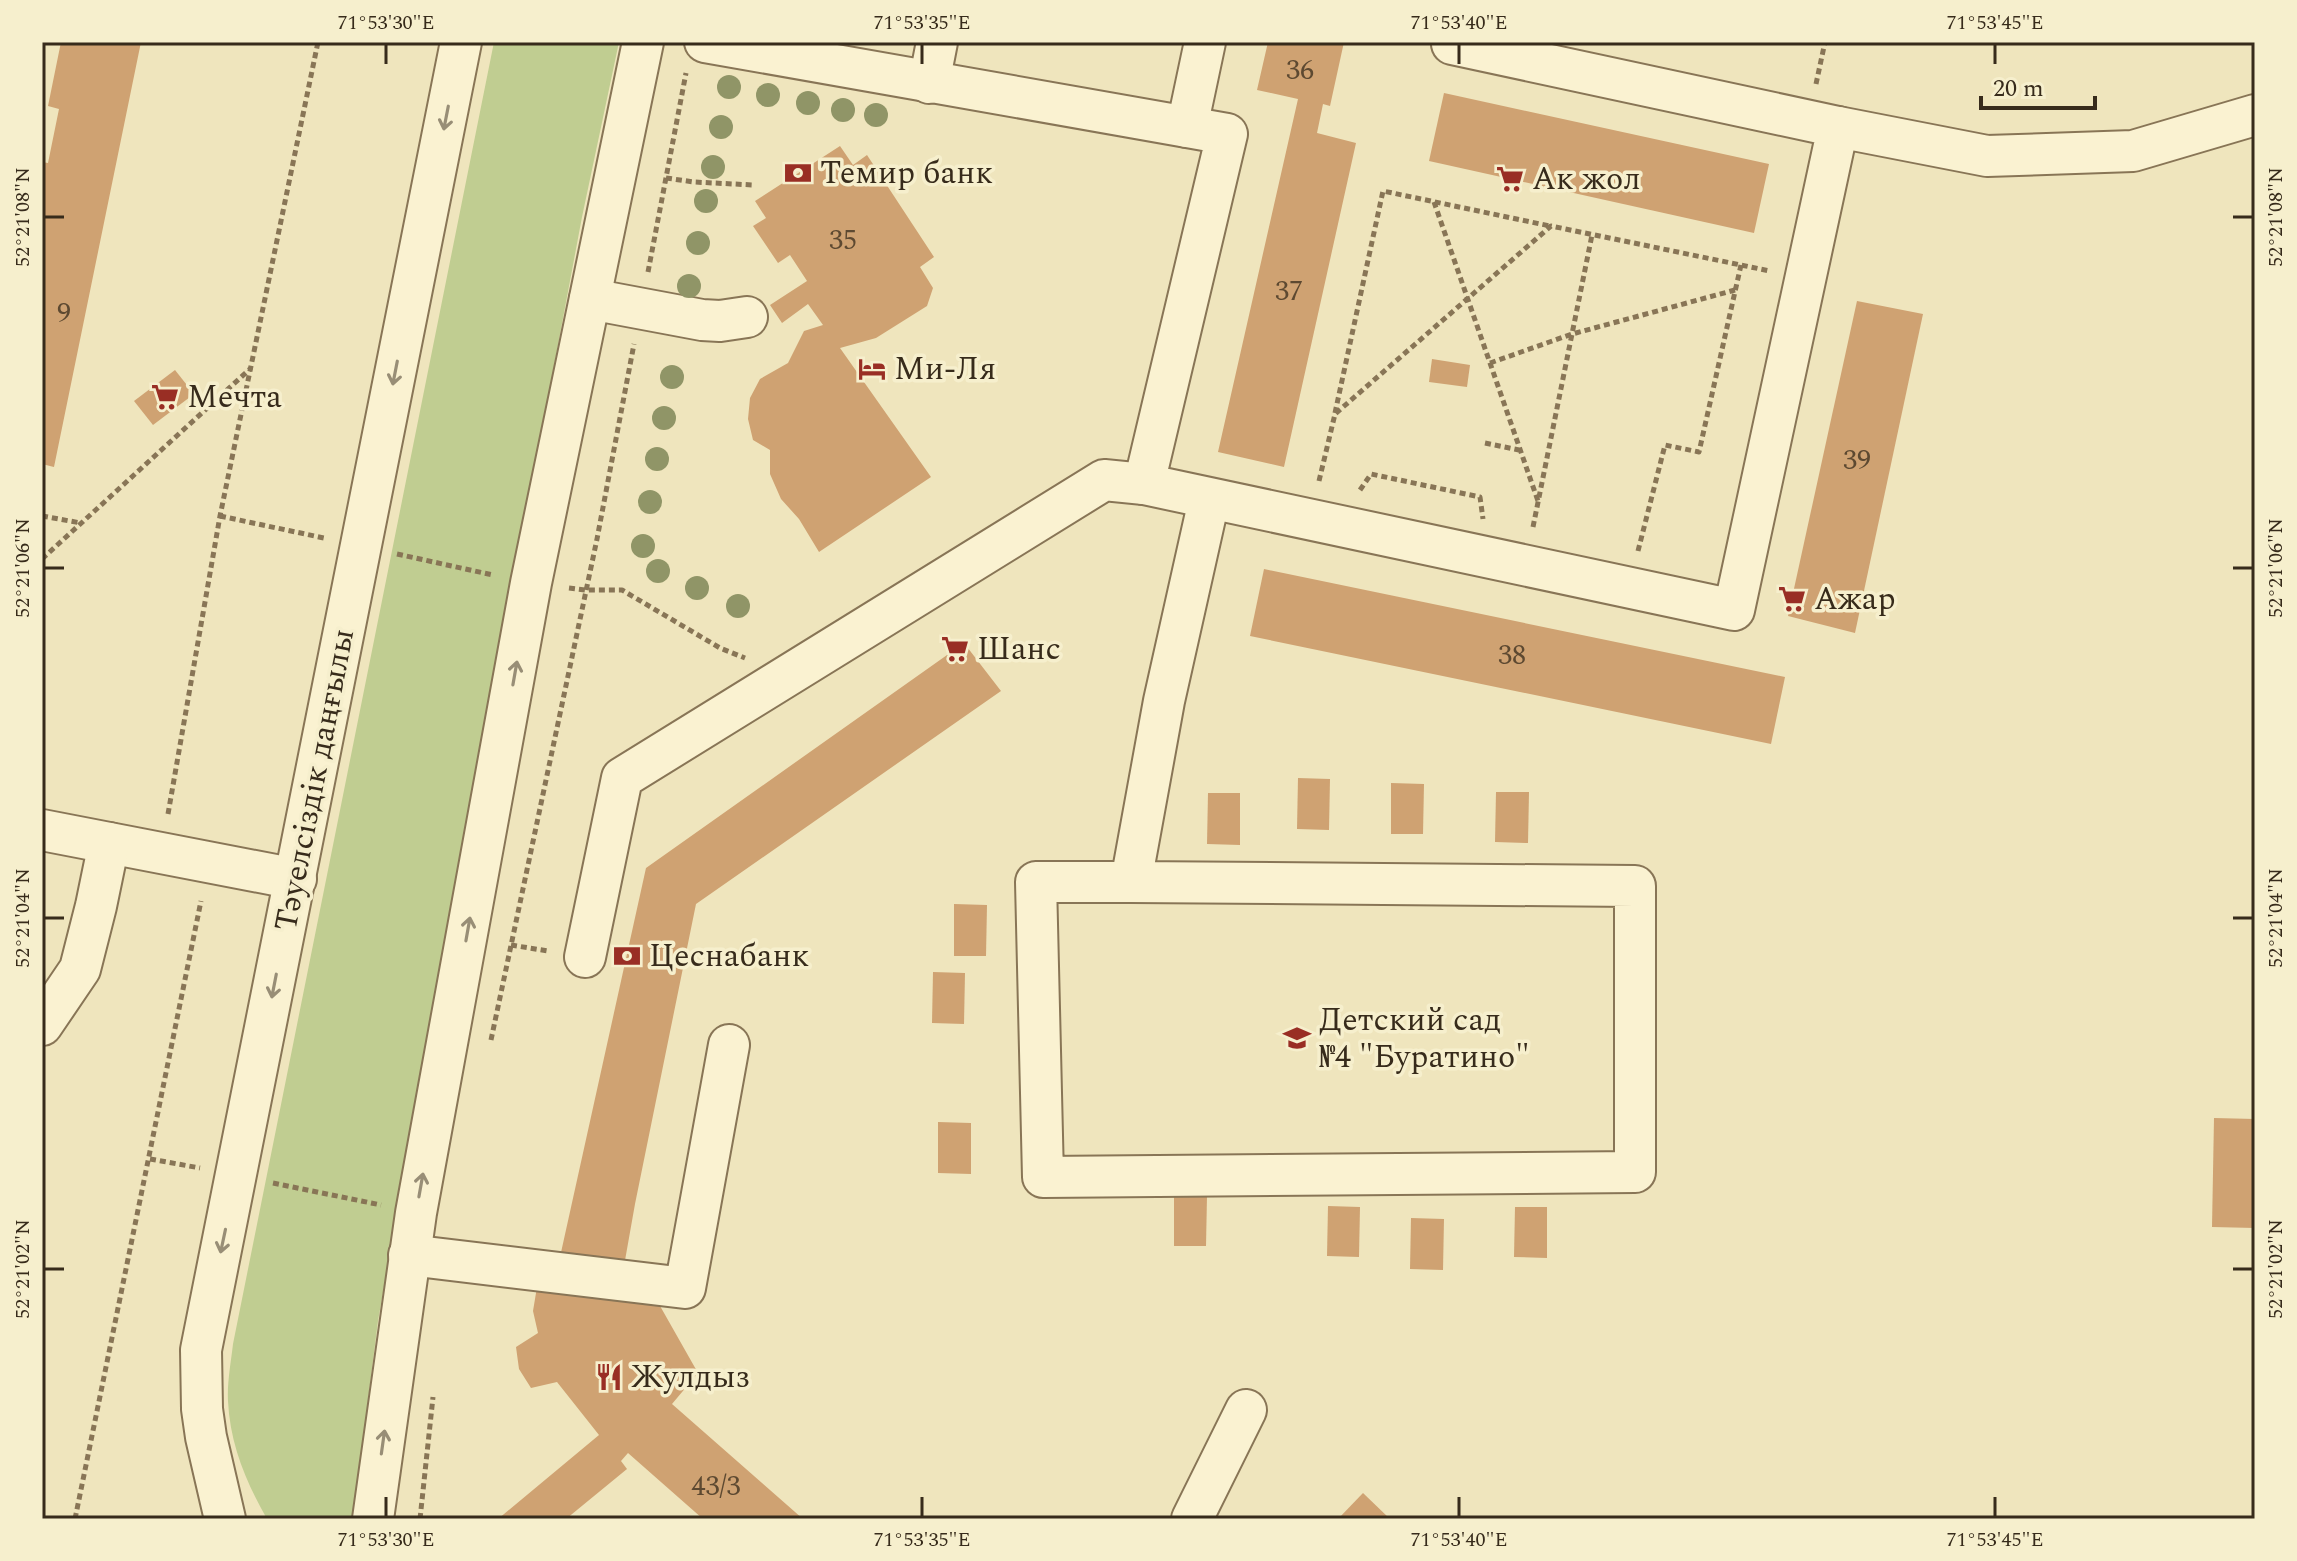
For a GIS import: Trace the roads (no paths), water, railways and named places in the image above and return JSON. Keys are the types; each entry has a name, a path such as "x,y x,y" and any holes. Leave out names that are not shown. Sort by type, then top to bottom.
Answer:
{"street":[{"name":"Тәуелсіздік даңғылы","path":"225,1519 202,1409 201,1350 461,42"},
{"path":"373,1519 416,1213 531,583 643,42"},
{"path":"929,83 937,42"},
{"path":"1187,127 1205,42"},
{"path":"1452,44 1987,156 2133,151 2255,115"},
{"path":"696,57 929,83 1227,134 1144,484"},
{"path":"585,957 622,778 1104,480 1144,484 1734,610 1838,127"},
{"path":"590,299 702,320 747,317"},
{"path":"1131,882 1164,701 1209,500"},
{"path":"42,830 296,879"},
{"path":"42,1025 80,969 109,843"},
{"path":"1036,882 1131,882 1635,886 1635,1172 1043,1177 1036,882"},
{"path":"409,1255 685,1288 729,1045"},
{"path":"1192,1519 1246,1410"}],"place":[{"name":"Темир банк","path":"798,173"},
{"name":"Ак жол","path":"1510,179"},
{"name":"Ми-Ля","path":"872,369"},
{"name":"Мечта","path":"165,397"},
{"name":"Ажар","path":"1792,599"},
{"name":"Шанс","path":"955,649"},
{"name":"Цеснабанк","path":"627,956"},
{"name":"Детский сад №4 \"Буратино\"","path":"1297,1038"},
{"name":"Жулдыз","path":"609,1377"}]}
